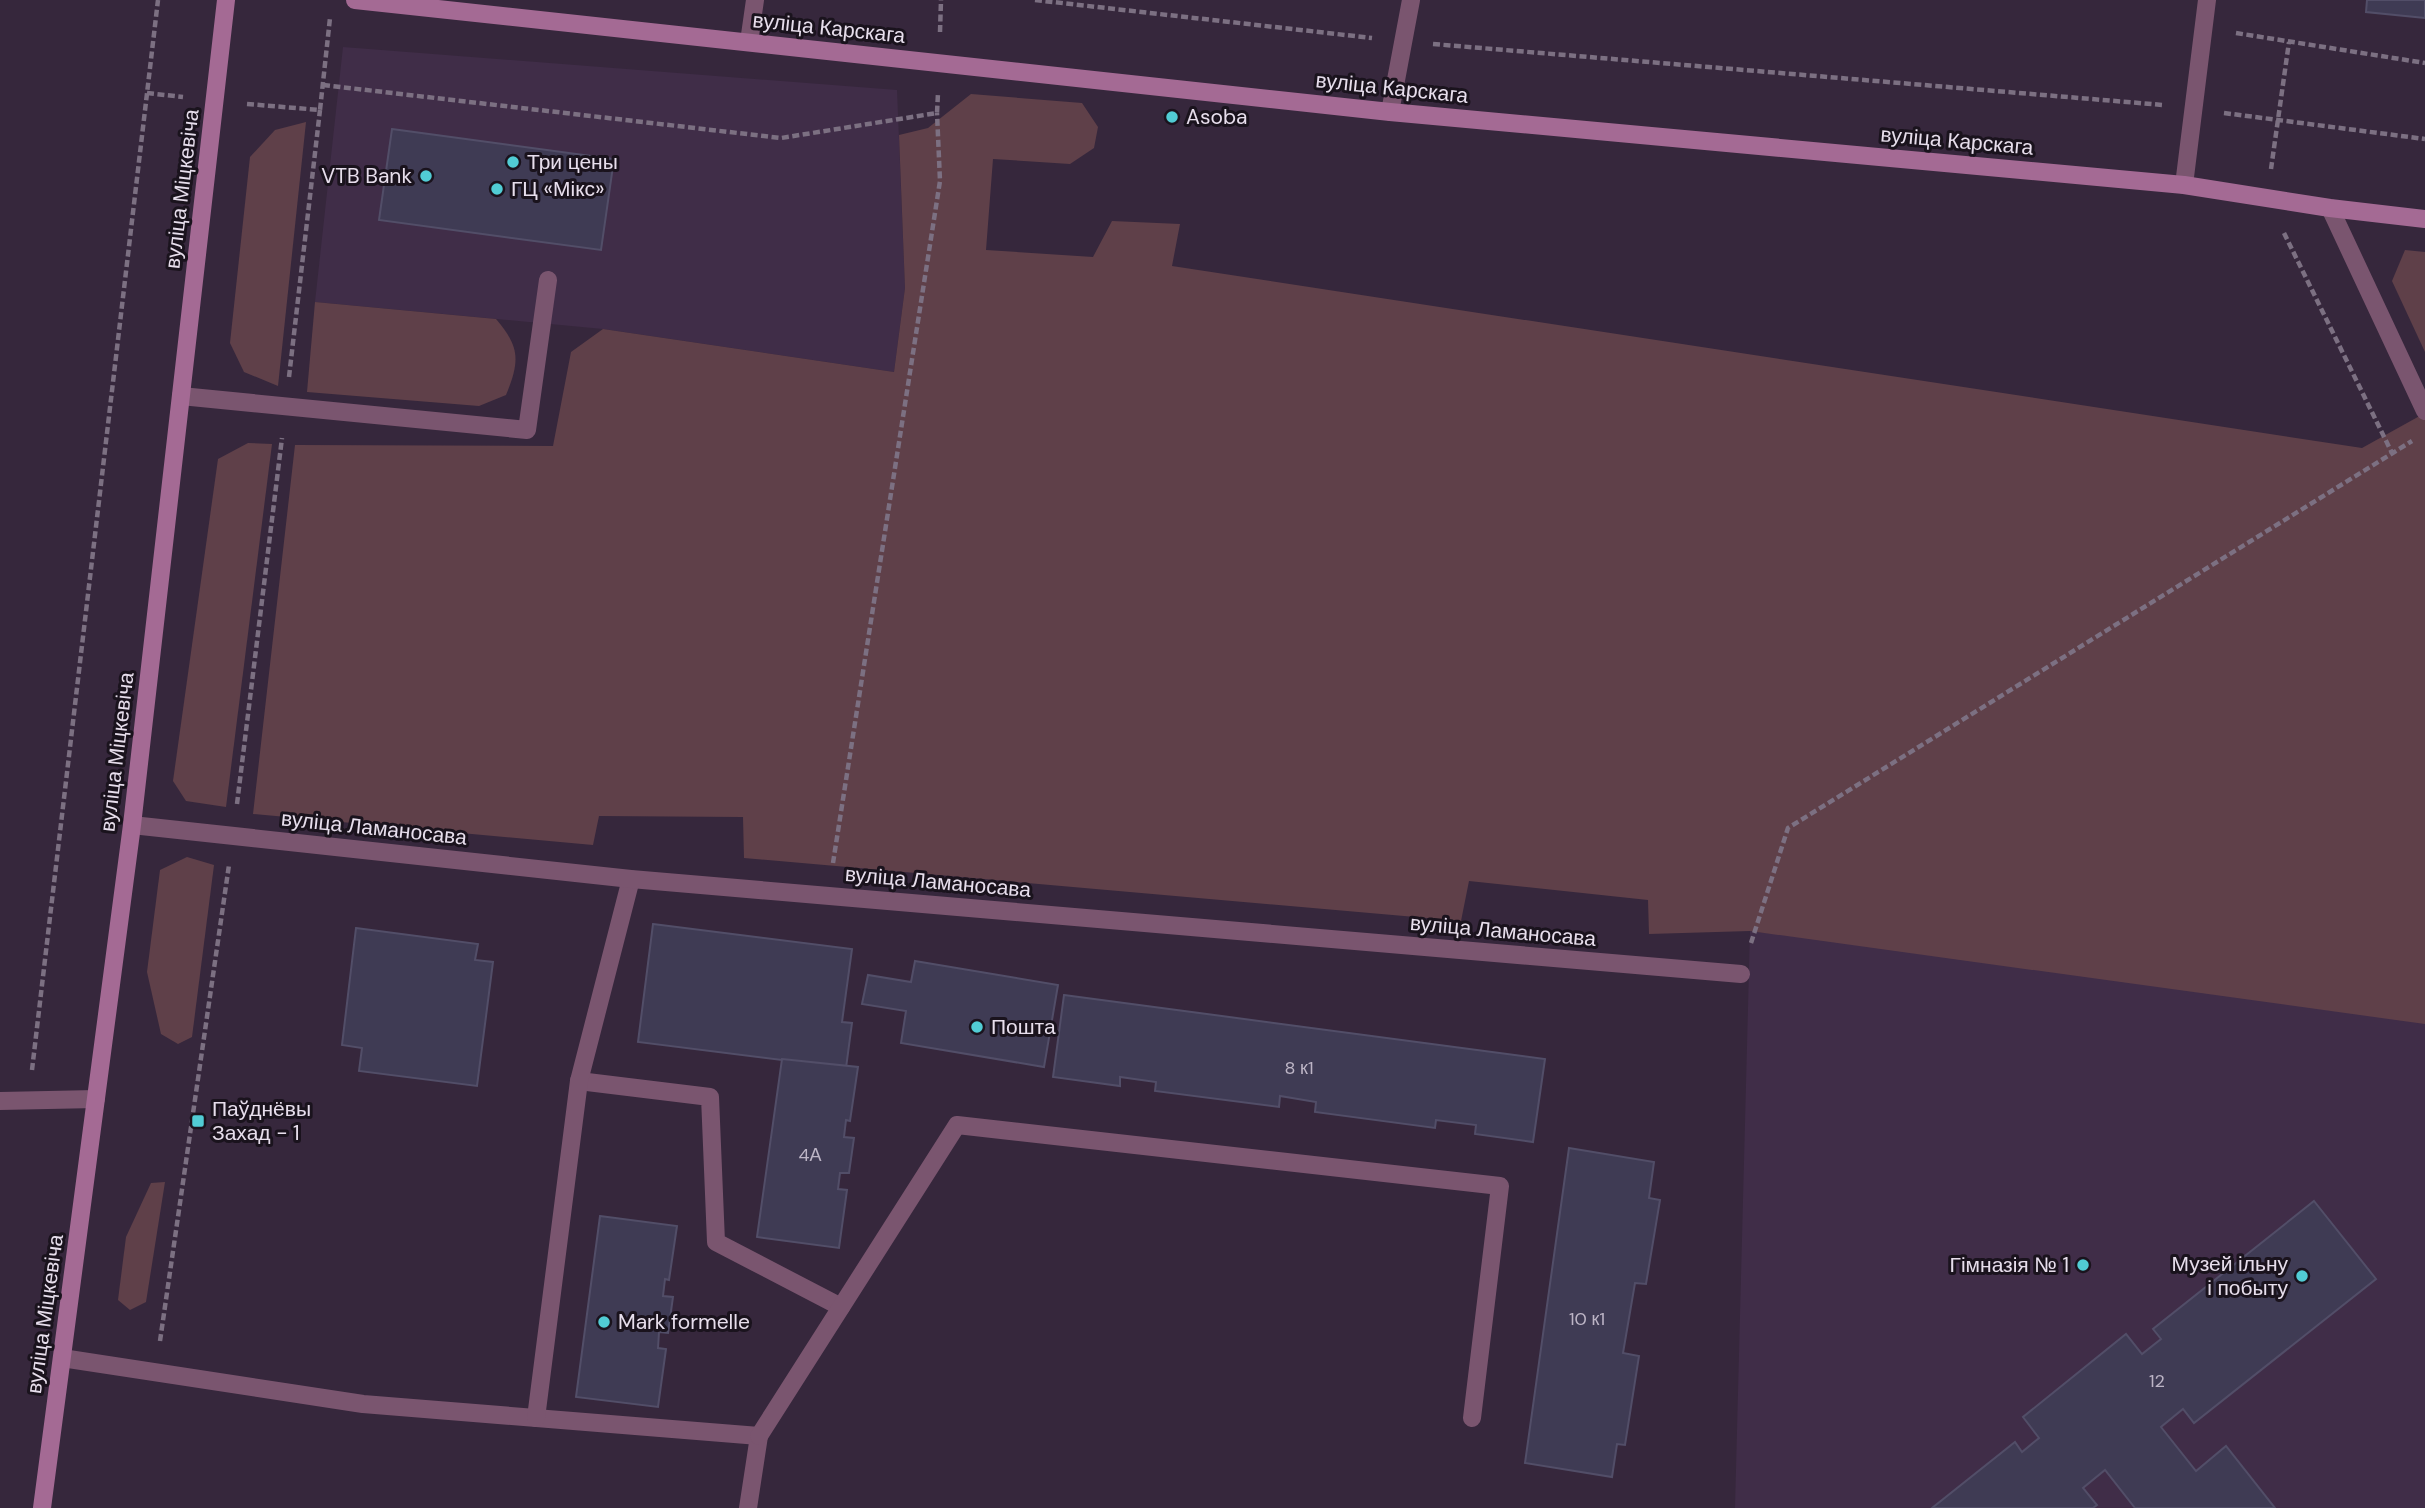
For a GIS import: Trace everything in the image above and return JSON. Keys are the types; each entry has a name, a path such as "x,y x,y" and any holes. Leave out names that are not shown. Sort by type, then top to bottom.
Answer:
{"street":[{"name":"вуліца Міцкевіча","path":"42,1508 132,825 226,0"},
{"name":"вуліца Карскага","path":"355,0 1390,111 2184,185 2330,208 2425,219"},
{"path":"749,43 755,0"},
{"path":"1390,111 1411,0"},
{"path":"2184,185 2207,0"},
{"path":"2330,208 2425,411"},
{"path":"181,396 527,430 548,280"},
{"name":"вуліца Ламаносава","path":"132,825 631,879 1741,974"},
{"path":"536,1418 579,1081 631,879"},
{"path":"579,1081 710,1097 716,1242 841,1307"},
{"path":"0,1101 96,1100"},
{"path":"748,1508 759,1436 957,1125 1500,1186 1472,1418"},
{"path":"62,1358 363,1404 759,1436"}],"path":[{"path":"29,1101 158,0"},
{"path":"828,896 940,181 937,113 941,0"},
{"path":"1035,0 1403,41 2193,108 2278,122 2425,139"},
{"path":"155,1372 233,836 331,12"},
{"path":"2204,29 2425,63"},
{"path":"2289,42 2267,199 2392,453"},
{"path":"323,85 781,138 937,113"},
{"path":"147,93 320,110"},
{"path":"1741,974 1787,828 2414,440"}],"shaded area":[{"path":"343,47 897,90 905,288 894,372 603,329 315,302"},
{"path":"971,94 1082,103 1098,127 1094,148 1070,164 993,159 986,250 1093,257 1112,221 1180,224 1172,266 2362,448 2425,413 2425,1024 1750,931 1649,934 1648,900 1469,881 1461,921 744,858 743,817 599,816 593,845 253,814 295,445 553,446 571,352 603,329 894,372 905,288 899,135 928,128"},
{"path":"306,122 278,386 244,372 230,343 250,157 275,130"},
{"path":"2405,250 2425,252 2425,352 2392,281"},
{"path":"315,302 496,319 510,338 515,355 514,373 506,395 479,406 307,392"},
{"path":"248,443 272,444 226,807 186,801 173,781 218,459"},
{"path":"187,857 214,865 192,1037 178,1044 161,1034 147,972 160,870"},
{"name":"Гімназія № 1","path":"1750,931 2425,1009 2425,1508 1735,1508"},
{"path":"165,1182 146,1302 130,1310 118,1300 126,1237 151,1183"}],"building":[{"path":"2367,0 2425,0 2425,18 2366,12"},
{"name":"ГЦ «Мікс»","path":"392,129 614,159 601,250 379,220"},
{"path":"653,924 852,949 842,1022 852,1023 846,1068 638,1042"},
{"path":"356,928 478,944 475,960 493,962 477,1086 359,1071 362,1048 342,1045"},
{"name":"Пошта","path":"915,961 1058,985 1044,1067 901,1043 906,1011 862,1004 868,975 911,982"},
{"path":"1064,995 1545,1059 1533,1142 1475,1134 1476,1125 1436,1120 1435,1128 1315,1112 1316,1102 1280,1096 1279,1107 1155,1091 1156,1082 1120,1077 1120,1086 1053,1077"},
{"path":"782,1059 858,1067 850,1121 846,1120 844,1137 854,1138 849,1173 840,1173 838,1189 847,1190 839,1248 757,1237"},
{"path":"1569,1148 1654,1162 1649,1198 1660,1200 1646,1284 1635,1283 1623,1353 1639,1356 1625,1445 1617,1444 1612,1477 1525,1463"},
{"path":"2314,1201 2376,1279 2194,1423 2183,1409 2161,1427 2196,1471 2226,1446 2275,1508 2135,1508 2105,1470 2083,1488 2097,1505 2093,1508 1932,1508 2015,1442 2022,1452 2039,1438 2023,1417 2126,1334 2142,1354 2161,1339 2153,1329"},
{"path":"600,1216 677,1226 669,1280 665,1279 663,1296 673,1297 668,1333 659,1332 658,1348 666,1349 658,1407 576,1397"}],"place":[{"name":"Asoba","path":"1172,117"},
{"name":"Три цены","path":"513,162"},
{"name":"VTB Bank","path":"426,176"},
{"name":"ГЦ «Мікс»","path":"497,189"},
{"name":"Пошта","path":"977,1027"},
{"name":"Паўднёвы Захад - 1","path":"198,1121"},
{"name":"Гімназія № 1","path":"2083,1265"},
{"name":"Музей ільну і побыту","path":"2302,1276"},
{"name":"Mark formelle","path":"604,1322"}]}
